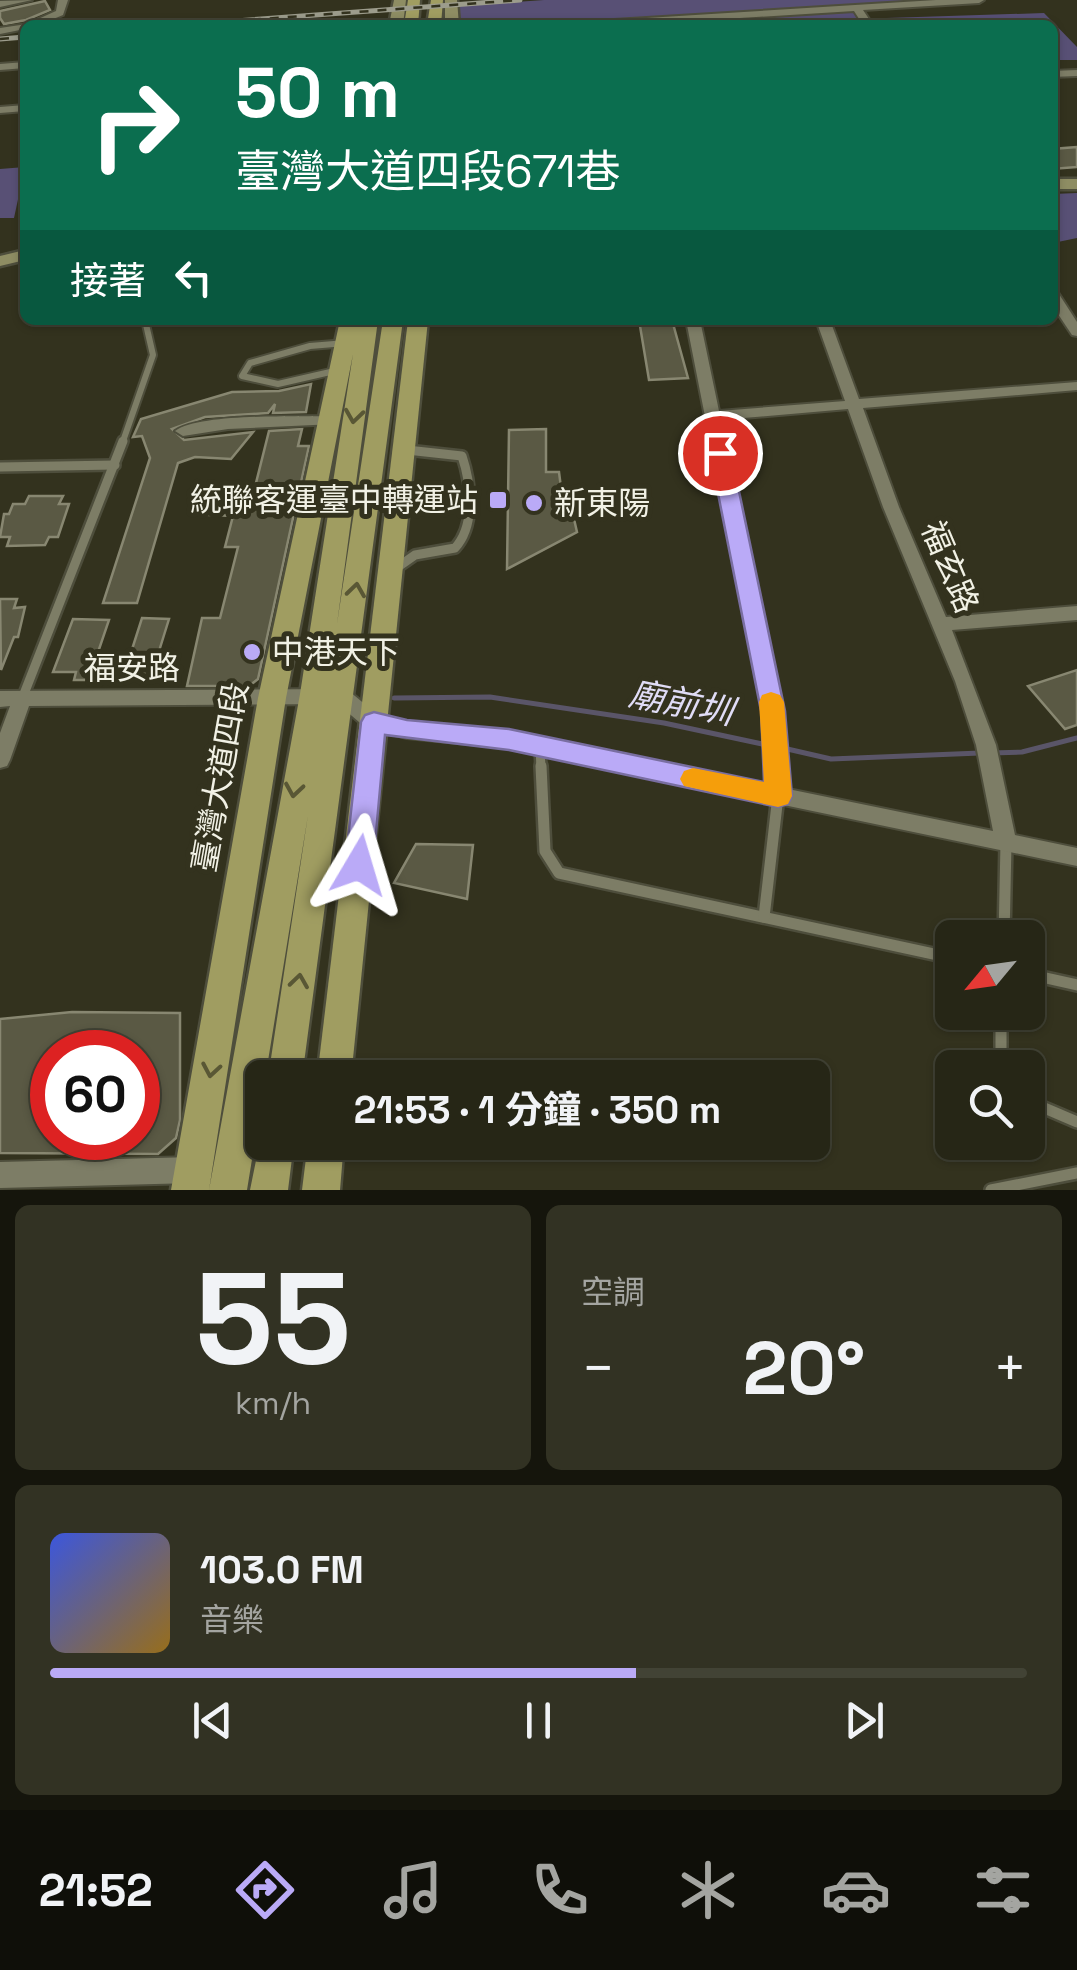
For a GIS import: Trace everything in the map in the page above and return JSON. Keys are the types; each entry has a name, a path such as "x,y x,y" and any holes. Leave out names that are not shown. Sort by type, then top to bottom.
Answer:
{"main road":[{"path":"288,1060 329,762 328,695 367,325"},
{"path":"228,1190 328,695 392,325"},
{"path":"336,1060 417,325"},
{"name":"臺灣大道四段","path":"192,1180 272,698 348,332"},
{"path":"269,1190 273,1160"},
{"path":"321,1190 324,1160"}],"street":[{"path":"0,4 27,0"},
{"path":"43,20 60,13 63,0"},
{"path":"728,20 979,0"},
{"path":"856,8 864,20"},
{"path":"1058,303 1077,332"},
{"path":"694,325 773,711 778,796"},
{"name":"福玄路","path":"825,325 891,507 942,624 986,745 1006,843"},
{"path":"713,416 1077,386"},
{"path":"183,431 228,424 330,421"},
{"path":"942,624 1077,614"},
{"path":"328,695 374,722 407,730 509,740 1077,857"},
{"name":"福安路","path":"0,699 328,695"},
{"path":"0,760 22,698"},
{"path":"0,1175 192,1180"}],"lane":[{"path":"398,0 414,0"},
{"path":"22,698 116,465 153,354 146,325"},
{"path":"342,370 283,384 258,384 242,376 250,363 348,332"},
{"path":"387,581 409,558 455,548 466,536 468,468 462,456 404,450"},
{"path":"0,467 116,465"},
{"path":"540,747 545,852 560,873 935,954"},
{"path":"764,917 778,796"},
{"path":"1004,920 1006,843"},
{"path":"1045,978 1077,985"},
{"path":"1045,1108 1077,1122"},
{"path":"991,1190 1077,1173"}],"shaded area":[{"path":"544,0 966,0 651,20 456,20 456,6"},
{"path":"847,9 860,20 752,20 750,15"},
{"path":"1044,13 1051,20 887,20"},
{"path":"1058,27 1077,47 1077,60 1058,60"},
{"path":"20,167 14,218 0,218 0,169"},
{"path":"1077,193 1077,238 1058,242 1058,194"}],"building":[{"path":"45,1 50,10 4,24 0,11"},
{"path":"1077,147 1077,167 1058,169 1058,149"},
{"path":"640,325 673,325 688,378 649,380"},
{"path":"311,384 306,412 273,413 275,404 268,413 205,417 172,429 184,440 253,432 231,459 195,457 178,463 137,603 103,603 150,458 142,436 133,437 141,419 232,392 279,391"},
{"path":"302,429 298,446 309,446 300,487 296,487 293,518 258,679 249,686 187,686 202,618 220,618 238,547 225,547 233,516 190,514 199,490 254,491 269,431"},
{"path":"546,429 546,472 559,472 565,519 574,519 577,532 507,569 509,430"},
{"path":"29,496 63,496 59,504 69,504 58,537 49,537 45,545 7,546 10,537 0,537 4,514 9,514 13,504 25,504"},
{"path":"0,599 17,599 14,608 25,607 18,637 14,637 1,670"},
{"path":"142,618 169,619 150,680 74,680 76,672 53,672 73,619 109,620 95,661 128,662"},
{"path":"1077,670 1077,725 1065,729 1028,686"},
{"path":"416,844 473,845 467,899 394,883"},
{"path":"72,1012 180,1013 180,1120 176,1138 160,1152 160,1030 30,1030 30,1153 0,1153 0,1019"}],"waterway":[{"name":"廟前圳","path":"394,698 490,697 664,723 767,745"},
{"name":"廟前圳","path":"991,753 1022,752 1077,738"},
{"name":"廟前圳","path":"783,748 831,759 980,753"}],"railway":[{"path":"248,20 520,0"},
{"path":"0,39 20,37"}],"slow traffic":[{"path":"693,779 778,796 771,702"}],"place":[{"name":"統聯客運臺中轉運站","path":"498,500"},
{"name":"新東陽","path":"534,503"},
{"name":"中港天下","path":"252,652"}],"route":[{"path":"359,865 374,722 407,730 509,740 778,796 773,711 720,453"}]}
